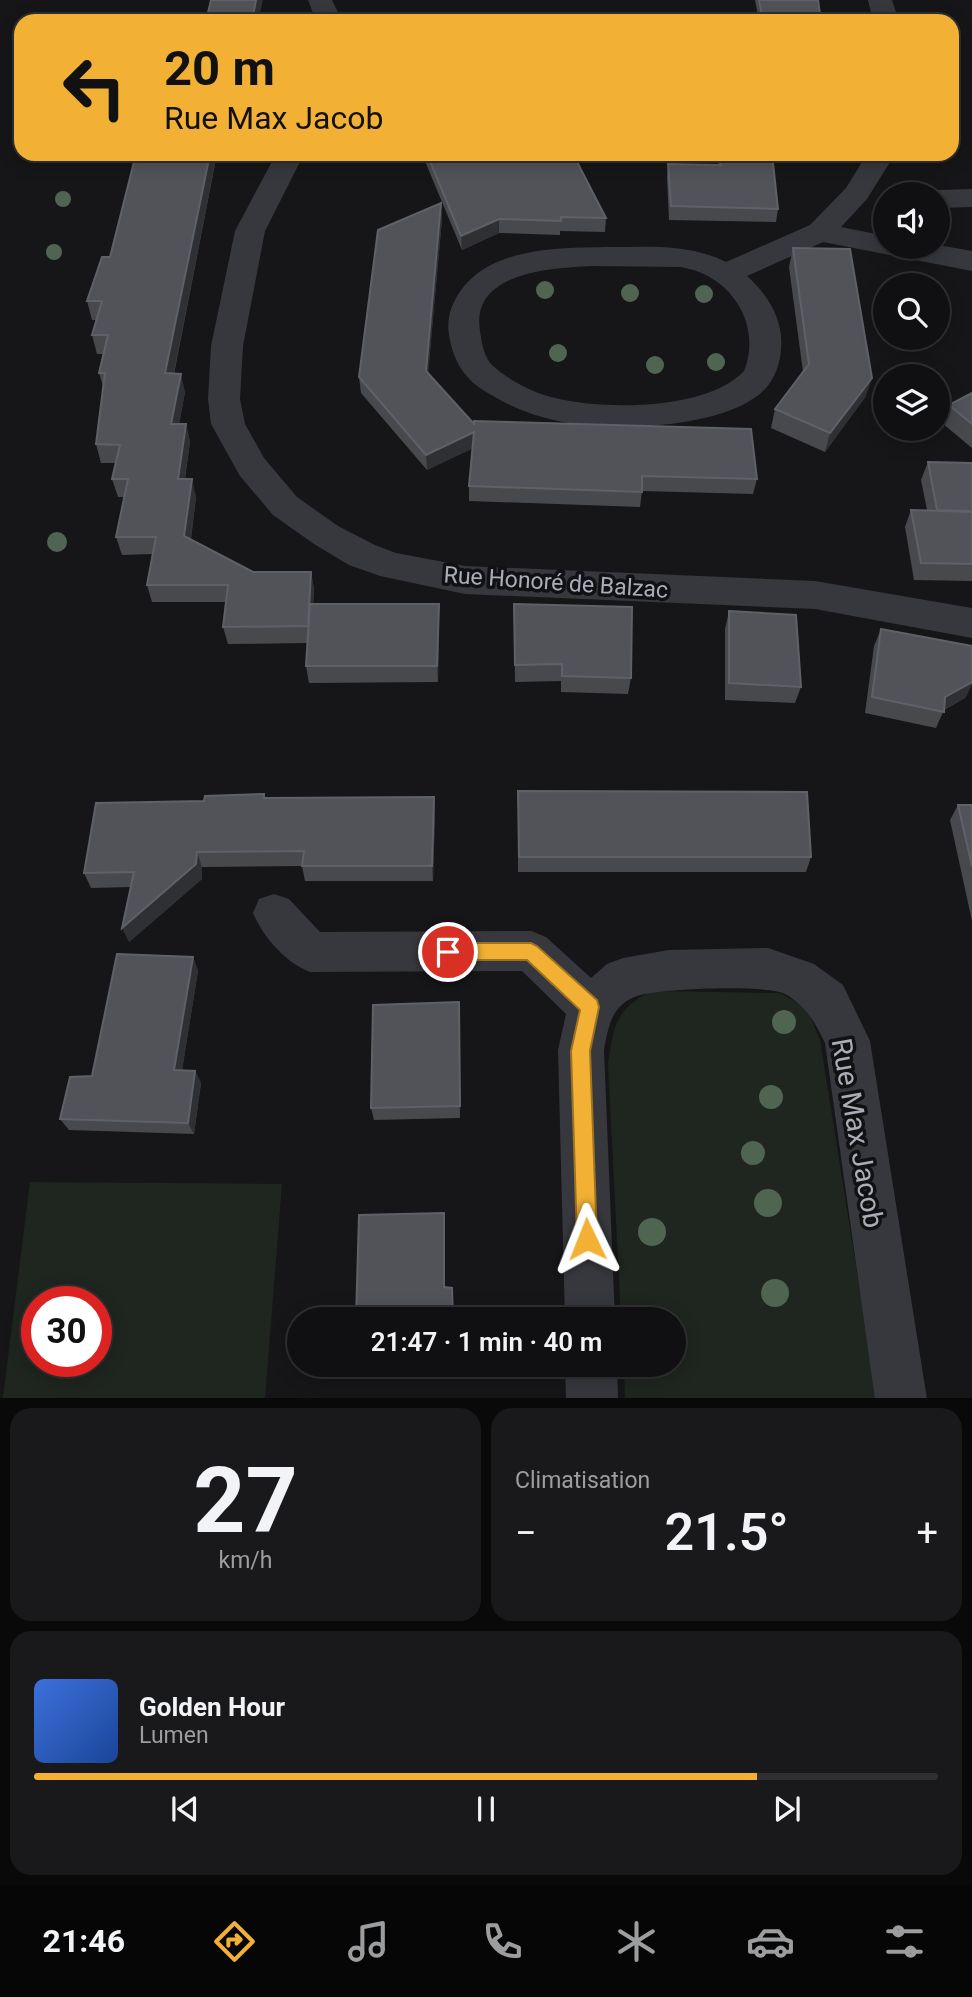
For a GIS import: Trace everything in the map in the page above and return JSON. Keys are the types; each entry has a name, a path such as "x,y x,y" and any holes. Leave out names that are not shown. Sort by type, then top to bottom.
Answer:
{"street":[{"name":"Rue Honoré de Balzac","path":"286,161 250,231 227,346 224,399 228,424 252,467 285,506 326,535 362,555 393,566 465,580 815,595 972,623"},
{"path":"725,274 749,294 762,315 766,338 765,361 752,382 721,401 686,410 653,414 581,414 542,406 508,392 477,370 463,339 461,320 467,302 485,282 515,266 541,260 667,257 702,263 725,274 820,232 857,193 877,161"},
{"path":"857,193 873,195"},
{"path":"950,199 972,198"},
{"path":"820,232 873,242"},
{"path":"950,257 972,261"},
{"path":"274,913 310,952 531,951 590,1007 581,1051 590,1307"},
{"name":"Rue Max Jacob","path":"590,1007 623,978 670,970 768,968 798,978 827,1000 846,1041 901,1398"},
{"path":"591,1377 592,1398"}],"shaded area":[{"path":"651,991 780,993 807,1008 820,1040 877,1398 625,1398 624,1377 686,1377 686,1307 620,1307 608,1063 618,1020 639,998"},
{"path":"30,1182 282,1184 265,1398 3,1398"}],"building":[{"path":"211,0 256,0 253,14 208,14"},
{"path":"759,0 818,0 820,14 762,14"},
{"path":"134,161 209,161 165,373 181,374 171,424 186,424 178,479 192,479 184,536 253,572 311,572 308,626 223,627 228,585 147,585 156,537 116,537 128,479 112,479 120,445 96,444 105,373 99,373 108,335 92,335 102,301 87,301 102,257 110,257"},
{"path":"430,161 577,161 606,218 561,217 561,221 499,219 461,236"},
{"path":"721,161 773,161 778,209 671,206 668,164 721,165"},
{"path":"441,203 426,371 474,424 474,421 751,429 757,479 642,476 642,492 469,486 474,432 426,455 359,377 378,230"},
{"path":"793,248 850,249 872,378 830,433 775,409 809,364"},
{"path":"972,393 972,424 950,406"},
{"path":"928,462 972,463 972,511 937,510"},
{"path":"911,510 972,512 972,564 921,563"},
{"path":"310,604 439,604 437,666 306,666"},
{"path":"514,604 632,607 631,678 562,676 562,664 515,665"},
{"path":"729,611 796,615 801,687 729,683"},
{"path":"881,629 972,646 972,682 945,697 944,712 872,697"},
{"path":"518,791 807,792 811,857 519,857"},
{"path":"264,794 264,798 434,797 432,866 302,866 304,851 197,852 196,864 122,928 134,872 84,873 96,803 204,801 205,796"},
{"path":"958,805 972,805 972,866"},
{"path":"117,954 193,957 174,1070 195,1071 188,1123 60,1119 70,1077 92,1076"},
{"path":"459,1002 460,1106 371,1108 373,1005"},
{"path":"444,1213 444,1287 452,1288 453,1307 356,1307 359,1215"}],"route":[{"path":"448,952 531,951 590,1007 581,1051 587,1239"}]}
